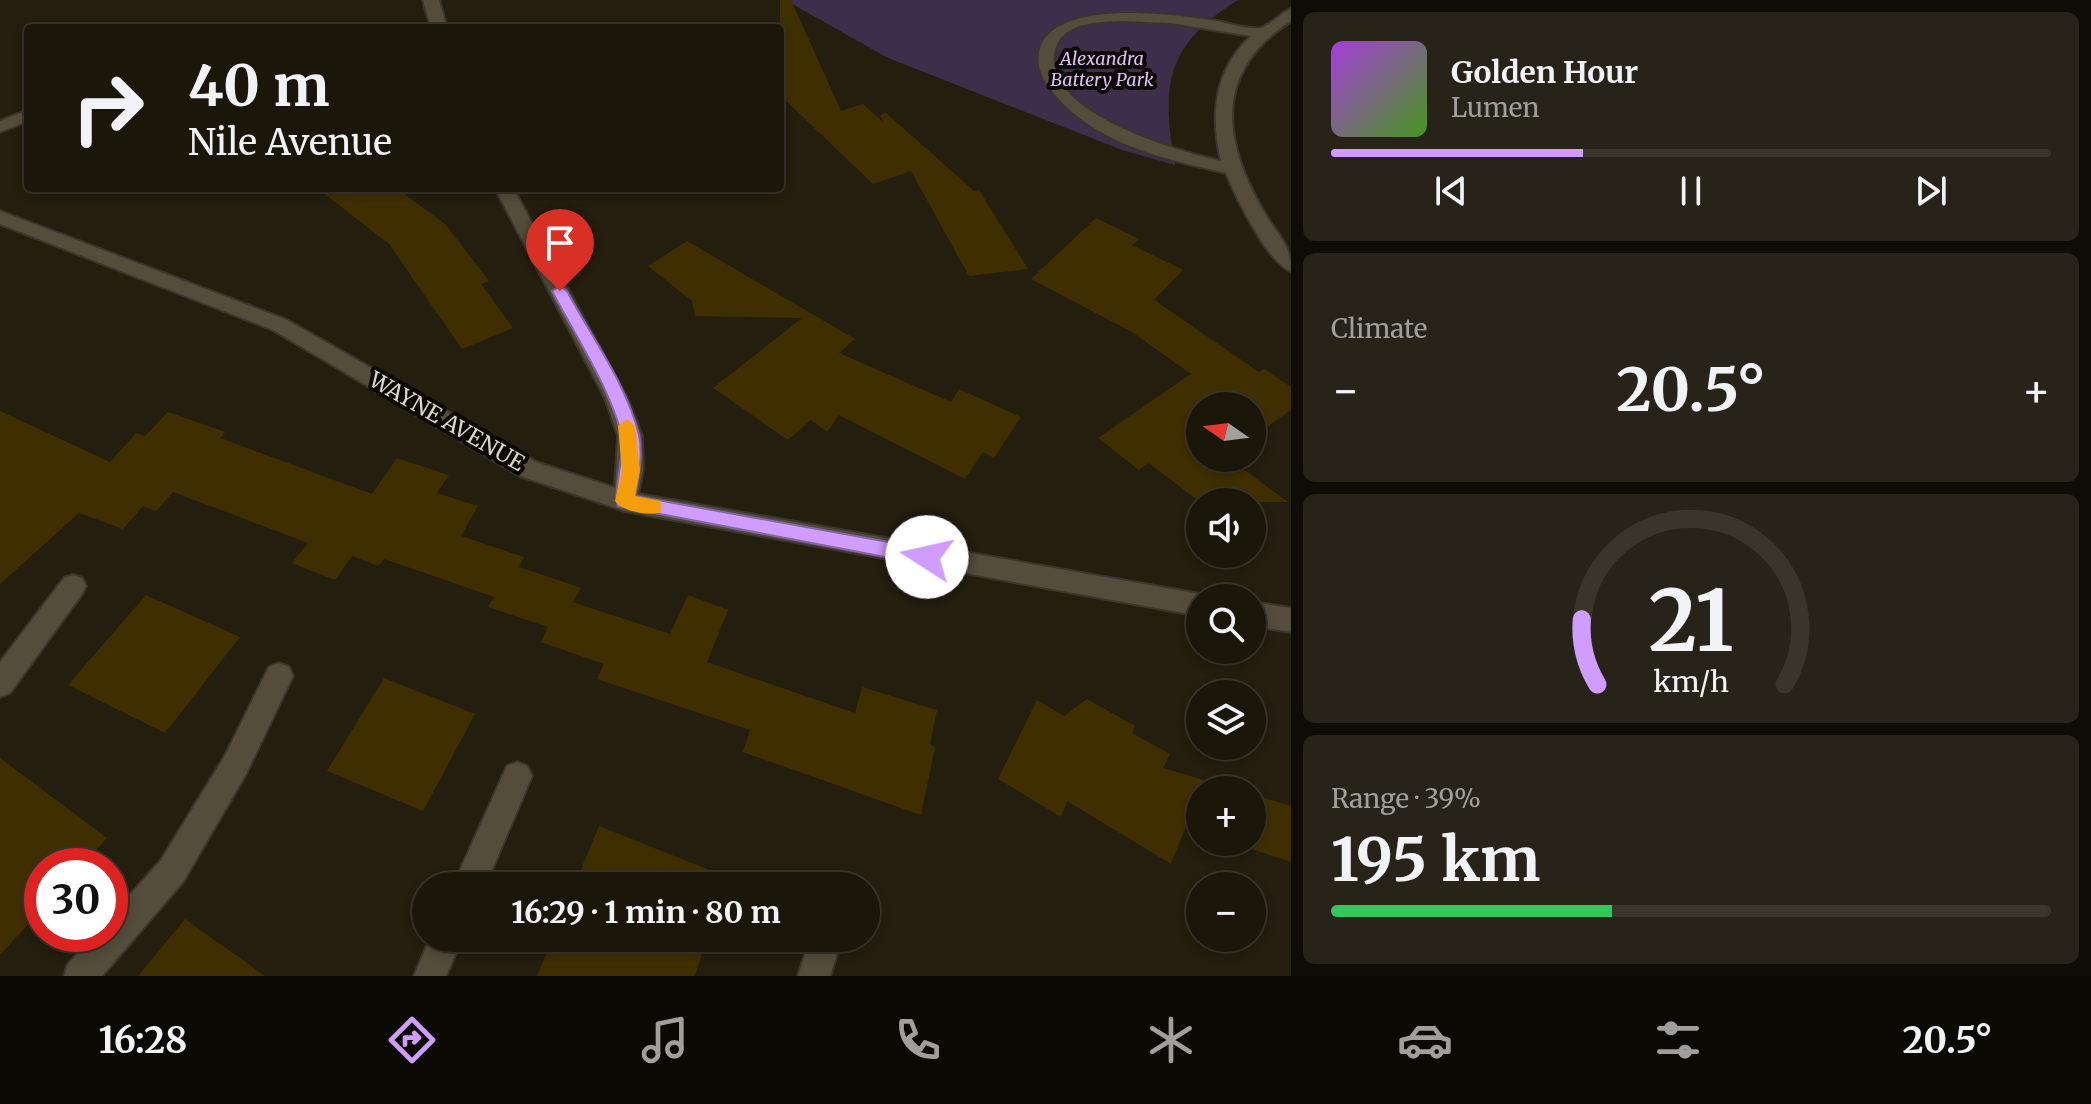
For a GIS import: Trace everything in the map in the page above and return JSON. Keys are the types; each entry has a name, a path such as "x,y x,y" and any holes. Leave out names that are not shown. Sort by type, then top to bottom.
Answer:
{"street":[{"path":"431,0 438,24"},
{"path":"1291,15 1249,46 1227,83 1224,134 1231,169 1267,235 1291,264"},
{"path":"1231,169 1149,148 1096,120 1057,91 1049,77 1046,54 1054,35 1063,27 1091,19 1145,19 1264,33"},
{"path":"0,127 24,117"},
{"path":"506,192 616,398 630,436 631,470 625,501"},
{"name":"WAYNE AVENUE","path":"0,217 116,259 280,325 528,469 625,501 1186,602"},
{"path":"0,684 73,586"},
{"path":"1266,616 1291,620"},
{"path":"80,976 172,871 236,764 279,676"},
{"path":"475,872 517,776"},
{"path":"430,976 440,952"},
{"path":"814,976 822,952"}],"green space":[{"name":"Alexandra Battery Park","path":"785,0 1238,0 1195,34 1182,51 1174,70 1169,112 1175,165 1122,150 888,58"}],"building":[{"path":"780,0 791,0 841,111 863,104 884,123 880,116 885,112 974,191 979,190 1028,269 969,276 911,171 873,184 784,99 784,24 780,24"},
{"path":"322,192 401,192 445,224 489,281 481,284 513,328 462,349 389,244"},
{"path":"1096,218 1139,239 1132,245 1183,270 1154,300 1259,372 1264,369 1291,387 1291,410 1266,427 1266,392 1186,392 1186,472 1247,472 1288,502 1266,502 1266,488 1186,488 1186,491 1149,463 1139,470 1098,438 1191,374 1132,332 1031,279"},
{"path":"687,241 855,339 839,353 951,402 959,389 1021,417 994,458 983,452 965,479 839,415 827,432 811,420 788,440 713,388 802,318 695,316 692,301 648,266"},
{"path":"0,411 110,462 136,433 145,436 168,412 225,432 220,438 372,494 397,458 449,475 437,493 478,506 461,536 524,557 519,567 581,588 573,602 670,634 688,595 728,610 707,662 855,713 862,687 937,710 930,745 935,747 921,815 743,752 750,730 597,679 604,664 541,642 548,627 488,607 494,597 384,559 378,566 352,556 335,580 292,563 308,543 173,492 156,511 143,506 123,529 79,513 0,584"},
{"path":"146,595 240,637 165,733 68,685"},
{"path":"384,678 475,714 423,811 327,771"},
{"path":"1087,699 1135,726 1132,733 1170,754 1163,768 1190,776 1186,776 1186,826 1171,864 1067,801 1061,817 998,779 1037,700 1064,716"},
{"path":"0,758 107,838 98,848 24,848 24,929 0,955"},
{"path":"1266,798 1291,806 1291,862 1266,854"},
{"path":"599,826 714,872 580,872"},
{"path":"185,919 265,976 138,976"},
{"path":"547,952 703,952 695,976 537,976"}],"slow traffic":[{"path":"627,426 631,470 625,501 655,507"}],"route":[{"path":"560,291 616,398 630,436 631,470 625,501 927,557"}]}
